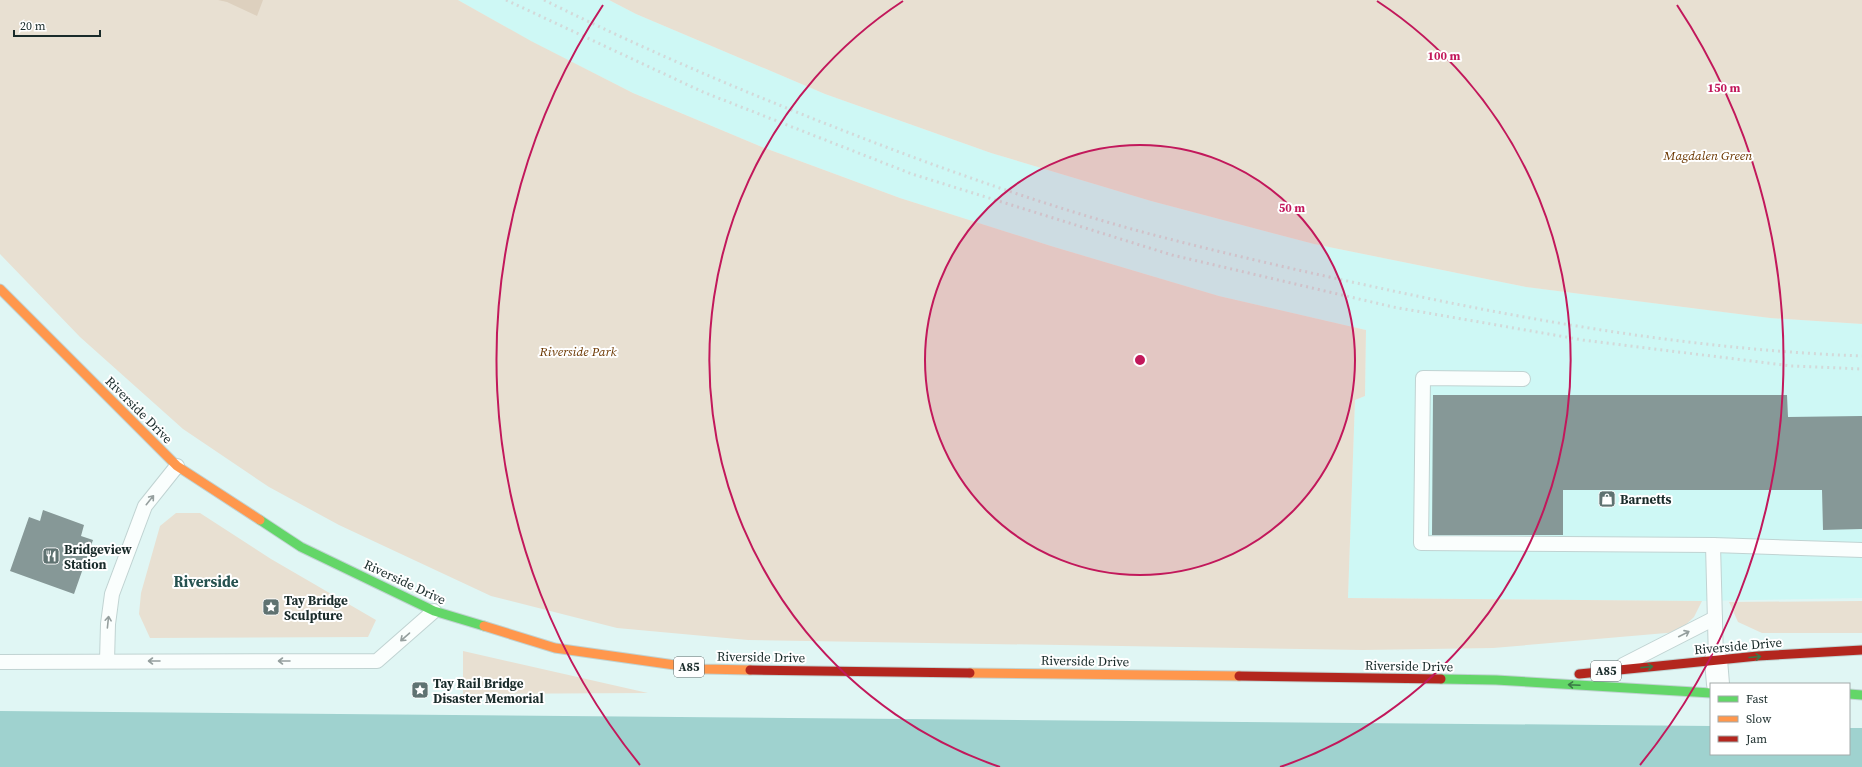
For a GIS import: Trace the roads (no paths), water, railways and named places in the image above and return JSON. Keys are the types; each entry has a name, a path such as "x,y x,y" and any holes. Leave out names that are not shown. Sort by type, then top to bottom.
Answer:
{"main road":[{"name":"Riverside Drive","path":"0,289 178,466 301,547 434,611 555,648 703,669 1496,680 1710,692"},
{"name":"Riverside Drive","path":"1496,680 1612,671 1758,656 1862,650"},
{"path":"1850,694 1862,694"}],"street":[{"path":"1716,660 1718,683"}],"lane":[{"path":"1523,379 1423,378 1421,543 1713,545 1862,550"},
{"path":"107,661 108,624 112,594 145,506 178,466"},
{"path":"1713,545 1716,660"},
{"path":"0,662 377,661 434,611"},
{"path":"1612,671 1715,618"}],"railway":[{"path":"506,0 703,92 912,174 1172,255 1393,307 1583,340 1791,366 1862,369"},
{"path":"544,0 619,36 694,69 847,132 990,185 1135,230 1228,254 1353,282 1562,324 1741,348 1862,356"}],"place":[{"name":"Barnetts","path":"1607,499"},
{"name":"Bridgeview Station","path":"51,556"},
{"name":"Tay Bridge Sculpture","path":"271,607"},
{"name":"Tay Rail Bridge Disaster Memorial","path":"420,690"}],"district":[{"name":"Riverside","path":"206,581"}],"park label":[{"name":"Magdalen Green","path":"1708,155"},
{"name":"Riverside Park","path":"578,351"}]}
